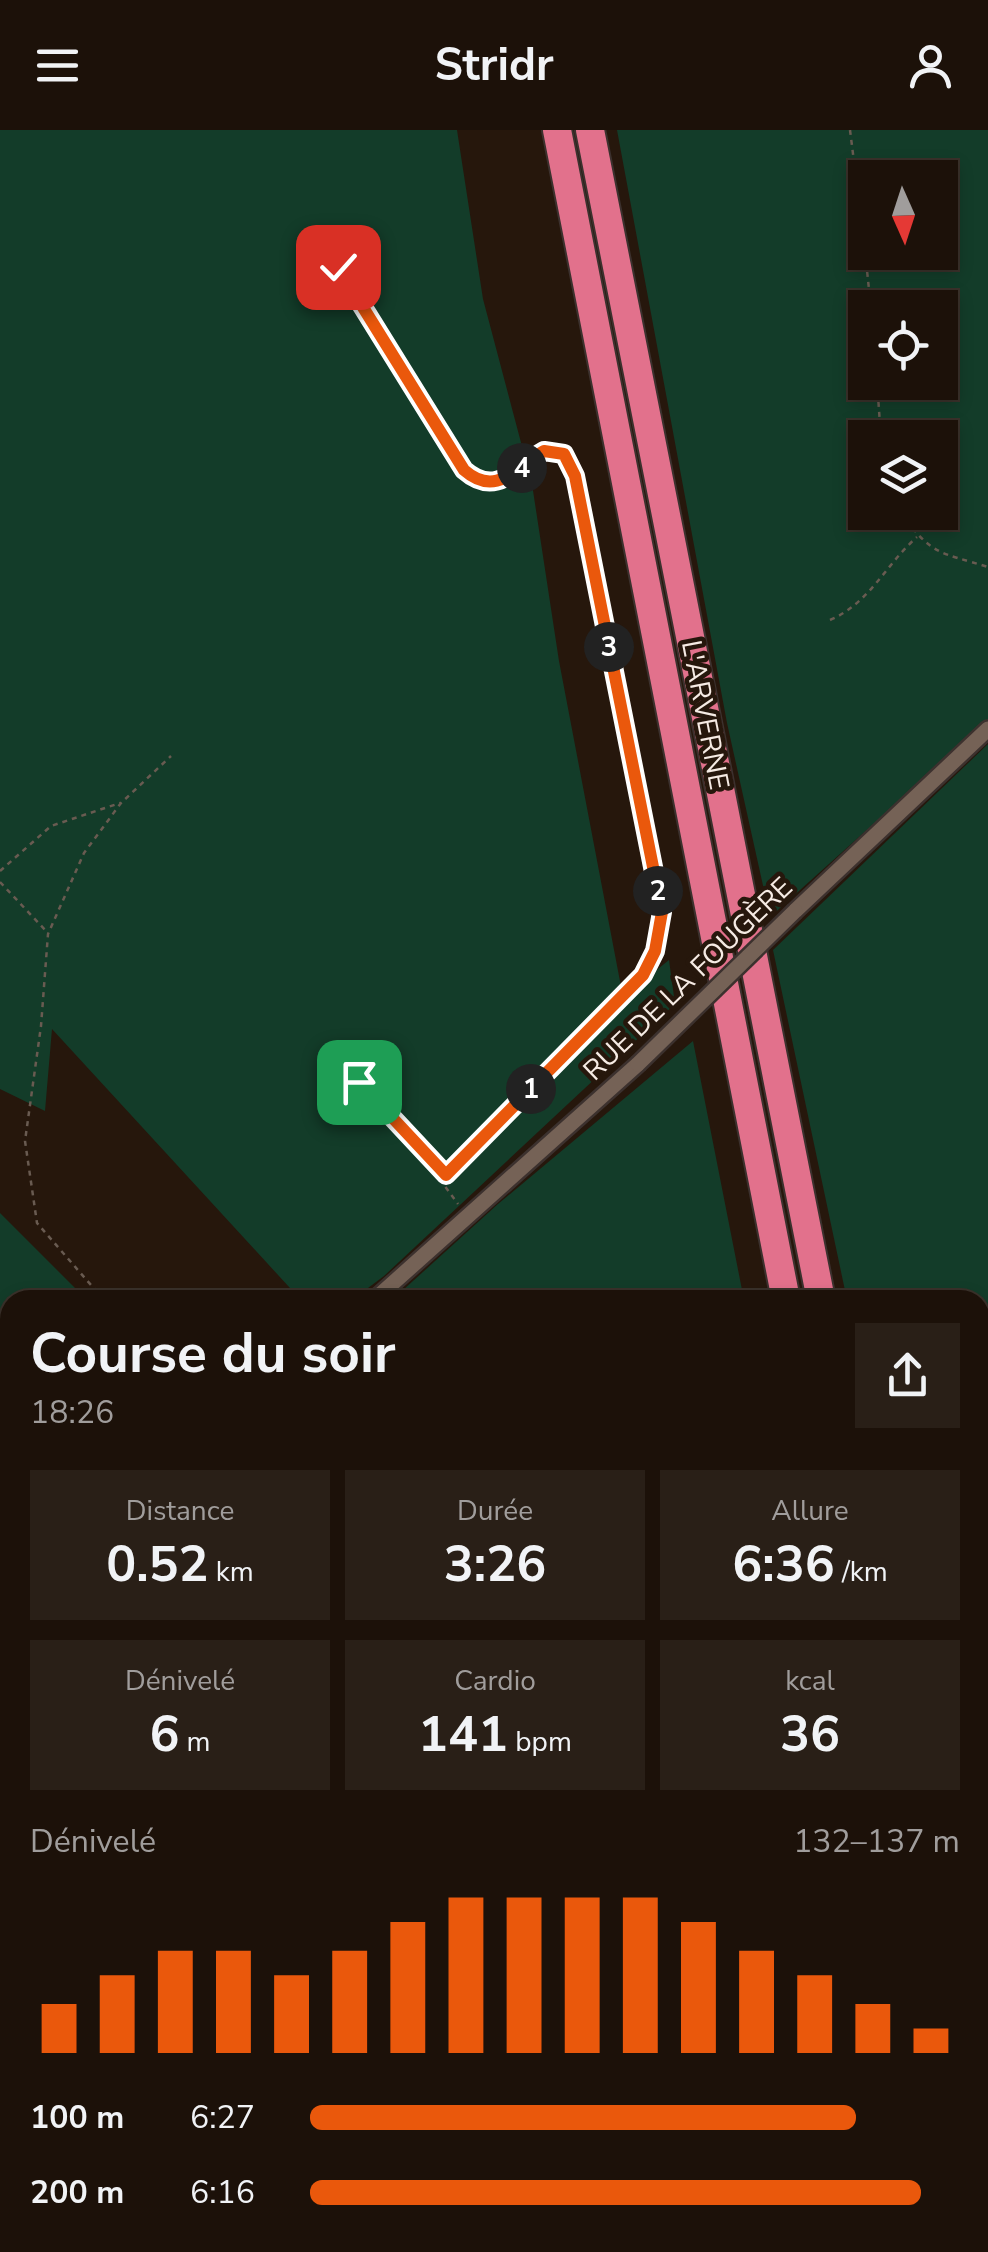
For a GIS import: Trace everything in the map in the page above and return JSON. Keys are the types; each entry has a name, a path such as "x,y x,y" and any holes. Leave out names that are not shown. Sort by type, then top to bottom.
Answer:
{"highway":[{"name":"L'ARVERNE","path":"557,130 784,1290"},
{"name":"L'ARVERNE","path":"590,130 819,1290"}],"street":[{"name":"RUE DE LA FOUGÈRE","path":"385,1290 638,1064 988,729"}],"path":[{"path":"850,130 854,160"},
{"path":"338,267 464,470 484,482 497,480 511,475 544,451 564,454 575,476 662,912 655,951 643,975 446,1175 444,1185 468,1216"},
{"path":"913,530 936,553 988,567"},
{"path":"830,620 851,610 871,592 895,556 917,536"},
{"path":"95,1290 37,1224 25,1141 41,1026 48,934 84,852 121,803 170,756"},
{"path":"0,871 50,826 121,803"},
{"path":"0,882 48,934"},
{"path":"354,1051 359,1082 446,1175"}],"green space":[{"path":"0,130 457,130 483,299 532,484 559,661 623,997 669,960 675,1004 365,1290 292,1290 52,1029 45,1111 0,1089"},
{"path":"617,130 988,130 988,721 770,917 727,723"},
{"path":"988,744 988,1290 845,1290 773,950"},
{"path":"693,1041 742,1290 403,1290 498,1204"},
{"path":"0,1213 77,1290 0,1290"}],"route":[{"path":"338,267 464,470 474,479 484,482 511,475 544,451 564,454 575,476 662,912 655,951 643,975 446,1175 359,1082"}]}
